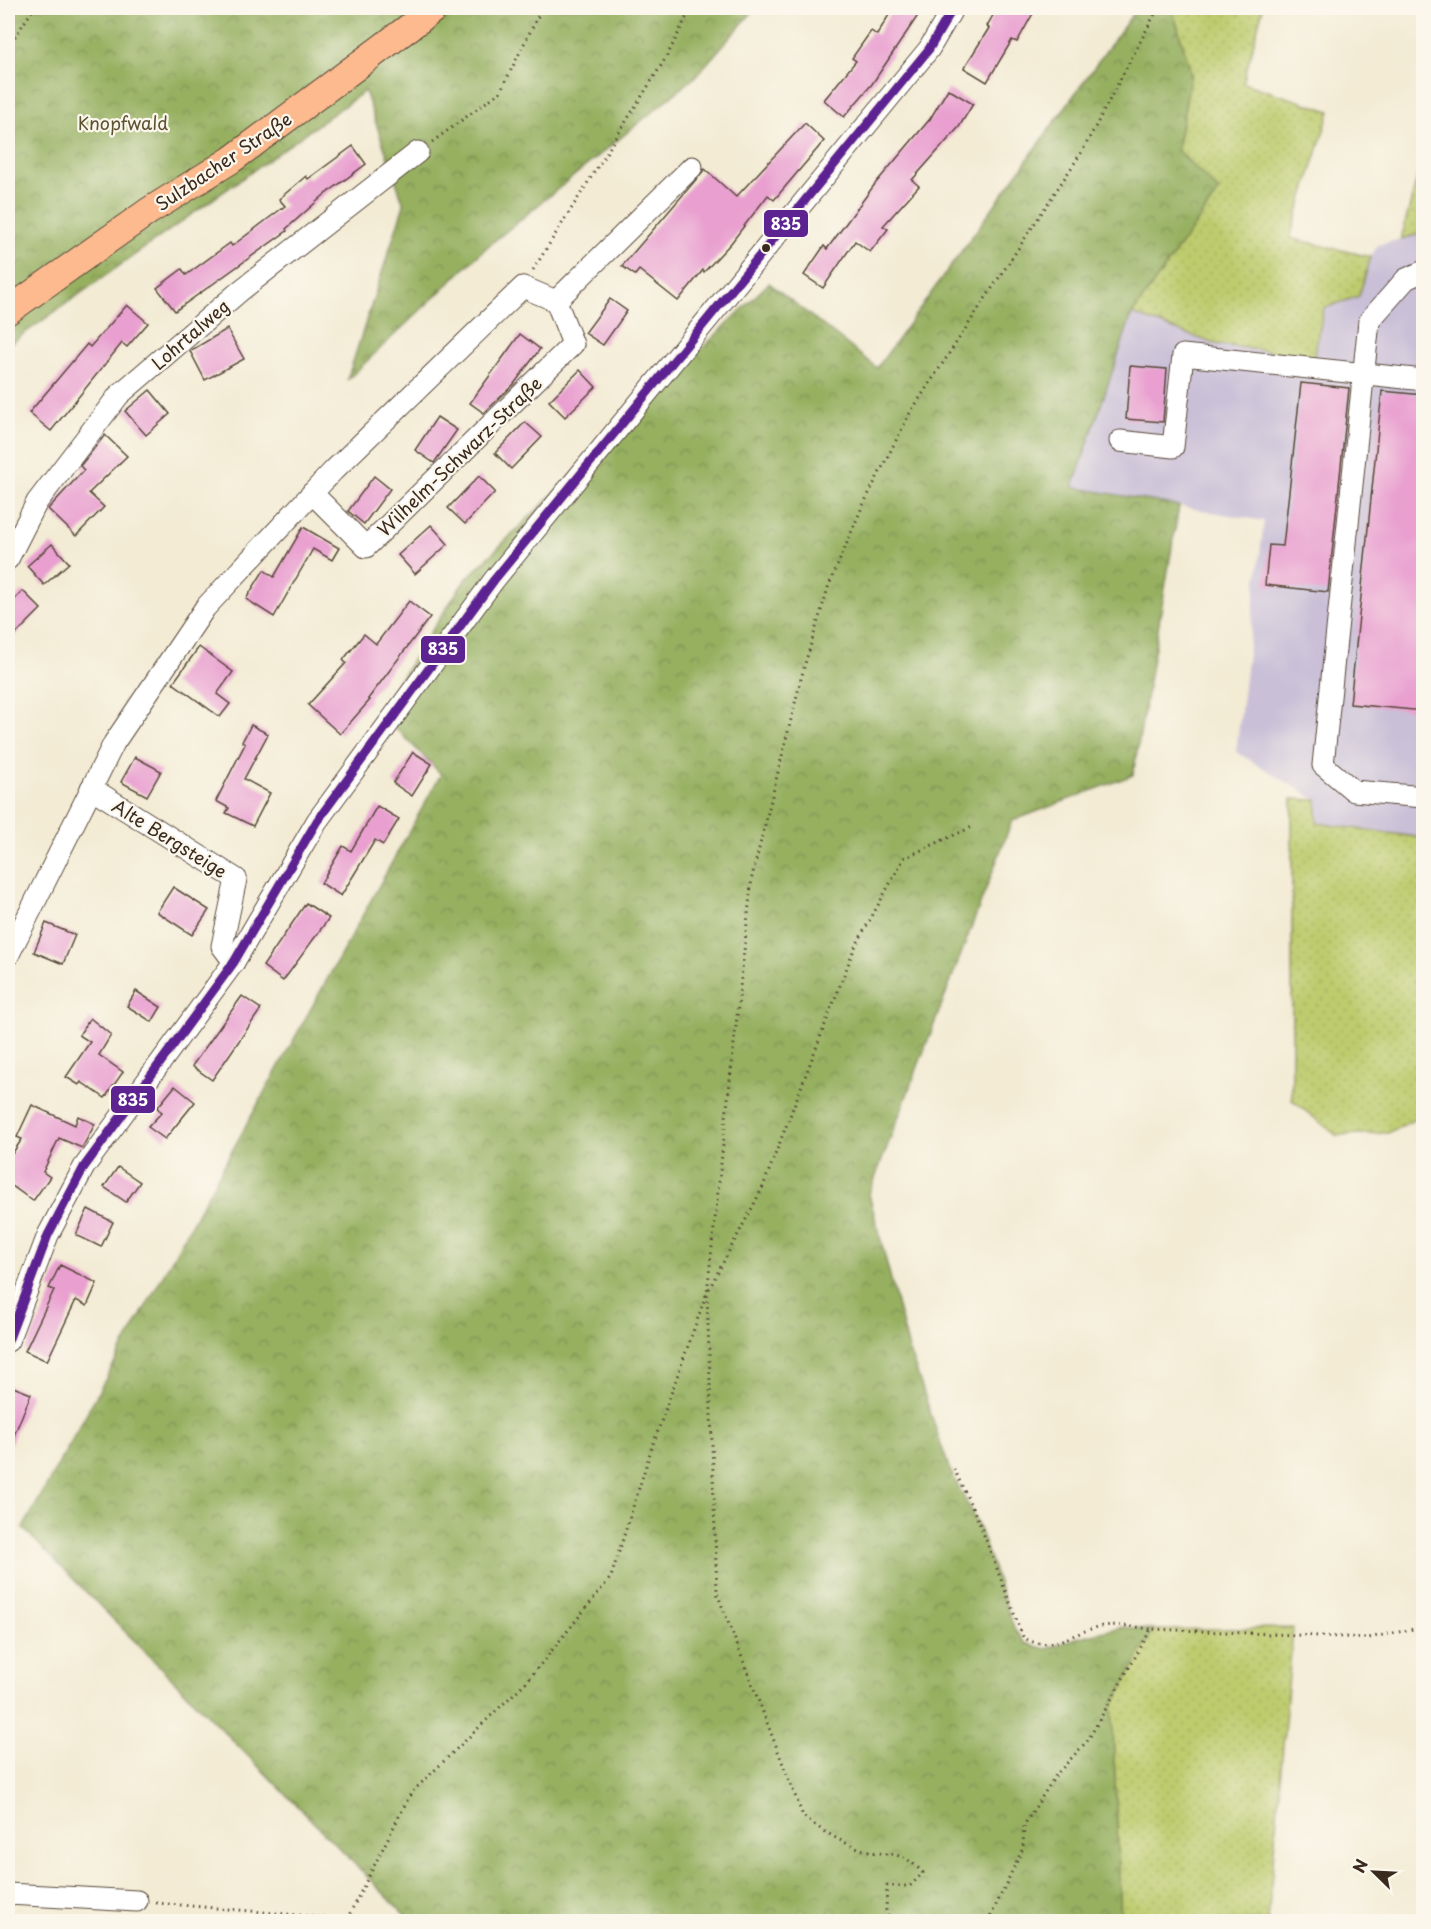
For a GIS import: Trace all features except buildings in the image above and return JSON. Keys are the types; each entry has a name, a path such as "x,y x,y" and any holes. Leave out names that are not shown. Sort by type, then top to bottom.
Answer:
{"main road":[{"name":"Sulzbacher Straße","path":"8,311 149,212 231,160 435,8"}],"street":[{"path":"8,1341 48,1234 84,1167 234,962 317,821 494,580 929,49 953,8"},
{"name":"Lohrtalweg","path":"8,559 37,502 119,395 240,291 418,152"},
{"path":"8,956 114,743 205,608 312,493 523,287 556,302 692,167"},
{"path":"1424,271 1406,279 1369,321 1323,765 1354,791 1424,797"},
{"name":"Wilhelm-Schwarz-Straße","path":"312,493 366,547 573,344 556,302"},
{"path":"1120,441 1173,447 1183,355 1424,380"},
{"name":"Alte Bergsteige","path":"91,788 236,879 222,946 234,962"},
{"path":"8,1894 98,1901 137,1901"},
{"path":"98,1901 103,1908 107,1922"}],"path":[{"path":"8,46 34,8"},
{"path":"418,152 500,92 542,8"},
{"path":"523,287 667,56 691,8"},
{"path":"890,1922 886,1910 887,1886 910,1886 923,1873 908,1857 864,1850 820,1830 803,1816 717,1593 707,1293 752,876 804,667 828,588 862,507 910,413 1083,150 1158,8"},
{"path":"347,1919 411,1793 528,1680 611,1577 650,1453 707,1293 762,1189 854,949 903,858 972,827"},
{"path":"954,1469 979,1522 1017,1627 1023,1637 1046,1645 1101,1626 1123,1625 1151,1629 1368,1638 1424,1627"},
{"path":"988,1922 1023,1848 1024,1825 1056,1775 1088,1740 1151,1629"},
{"path":"137,1901 347,1919 510,1917 597,1922"}],"shaded area":[{"path":"1423,233 1423,838 1317,822 1317,800 1236,752 1264,521 1073,488 1132,314 1215,344 1359,296 1371,257 1378,245"}],"green space":[{"name":"Knopfwald","path":"8,8 756,8 695,77 488,246 347,380 404,205 365,91 8,345"},
{"path":"1137,8 1172,8 1191,73 1177,150 1219,191 1132,314 1073,487 1179,506 1133,775 1012,821 869,1194 908,1346 949,1468 978,1525 1014,1628 1025,1643 1046,1649 1076,1638 1123,1627 1153,1630 1112,1707 1121,1921 411,1921 23,1528 441,774 379,711 465,580 769,283 877,368"},
{"path":"1172,8 1263,8 1243,83 1330,111 1290,238 1371,257 1359,296 1324,308 1314,357 1215,344 1132,314 1218,191 1177,150 1191,73"},
{"path":"1423,156 1423,233 1401,239"},
{"path":"1292,799 1317,800 1317,823 1423,838 1423,1115 1388,1133 1336,1135 1292,1100"},
{"path":"1293,1628 1268,1921 1121,1921 1112,1707 1153,1630"}],"transit line":[{"name":"835","path":"8,1341 48,1235 84,1167 234,962 317,821 494,580 929,49 953,8"}]}
